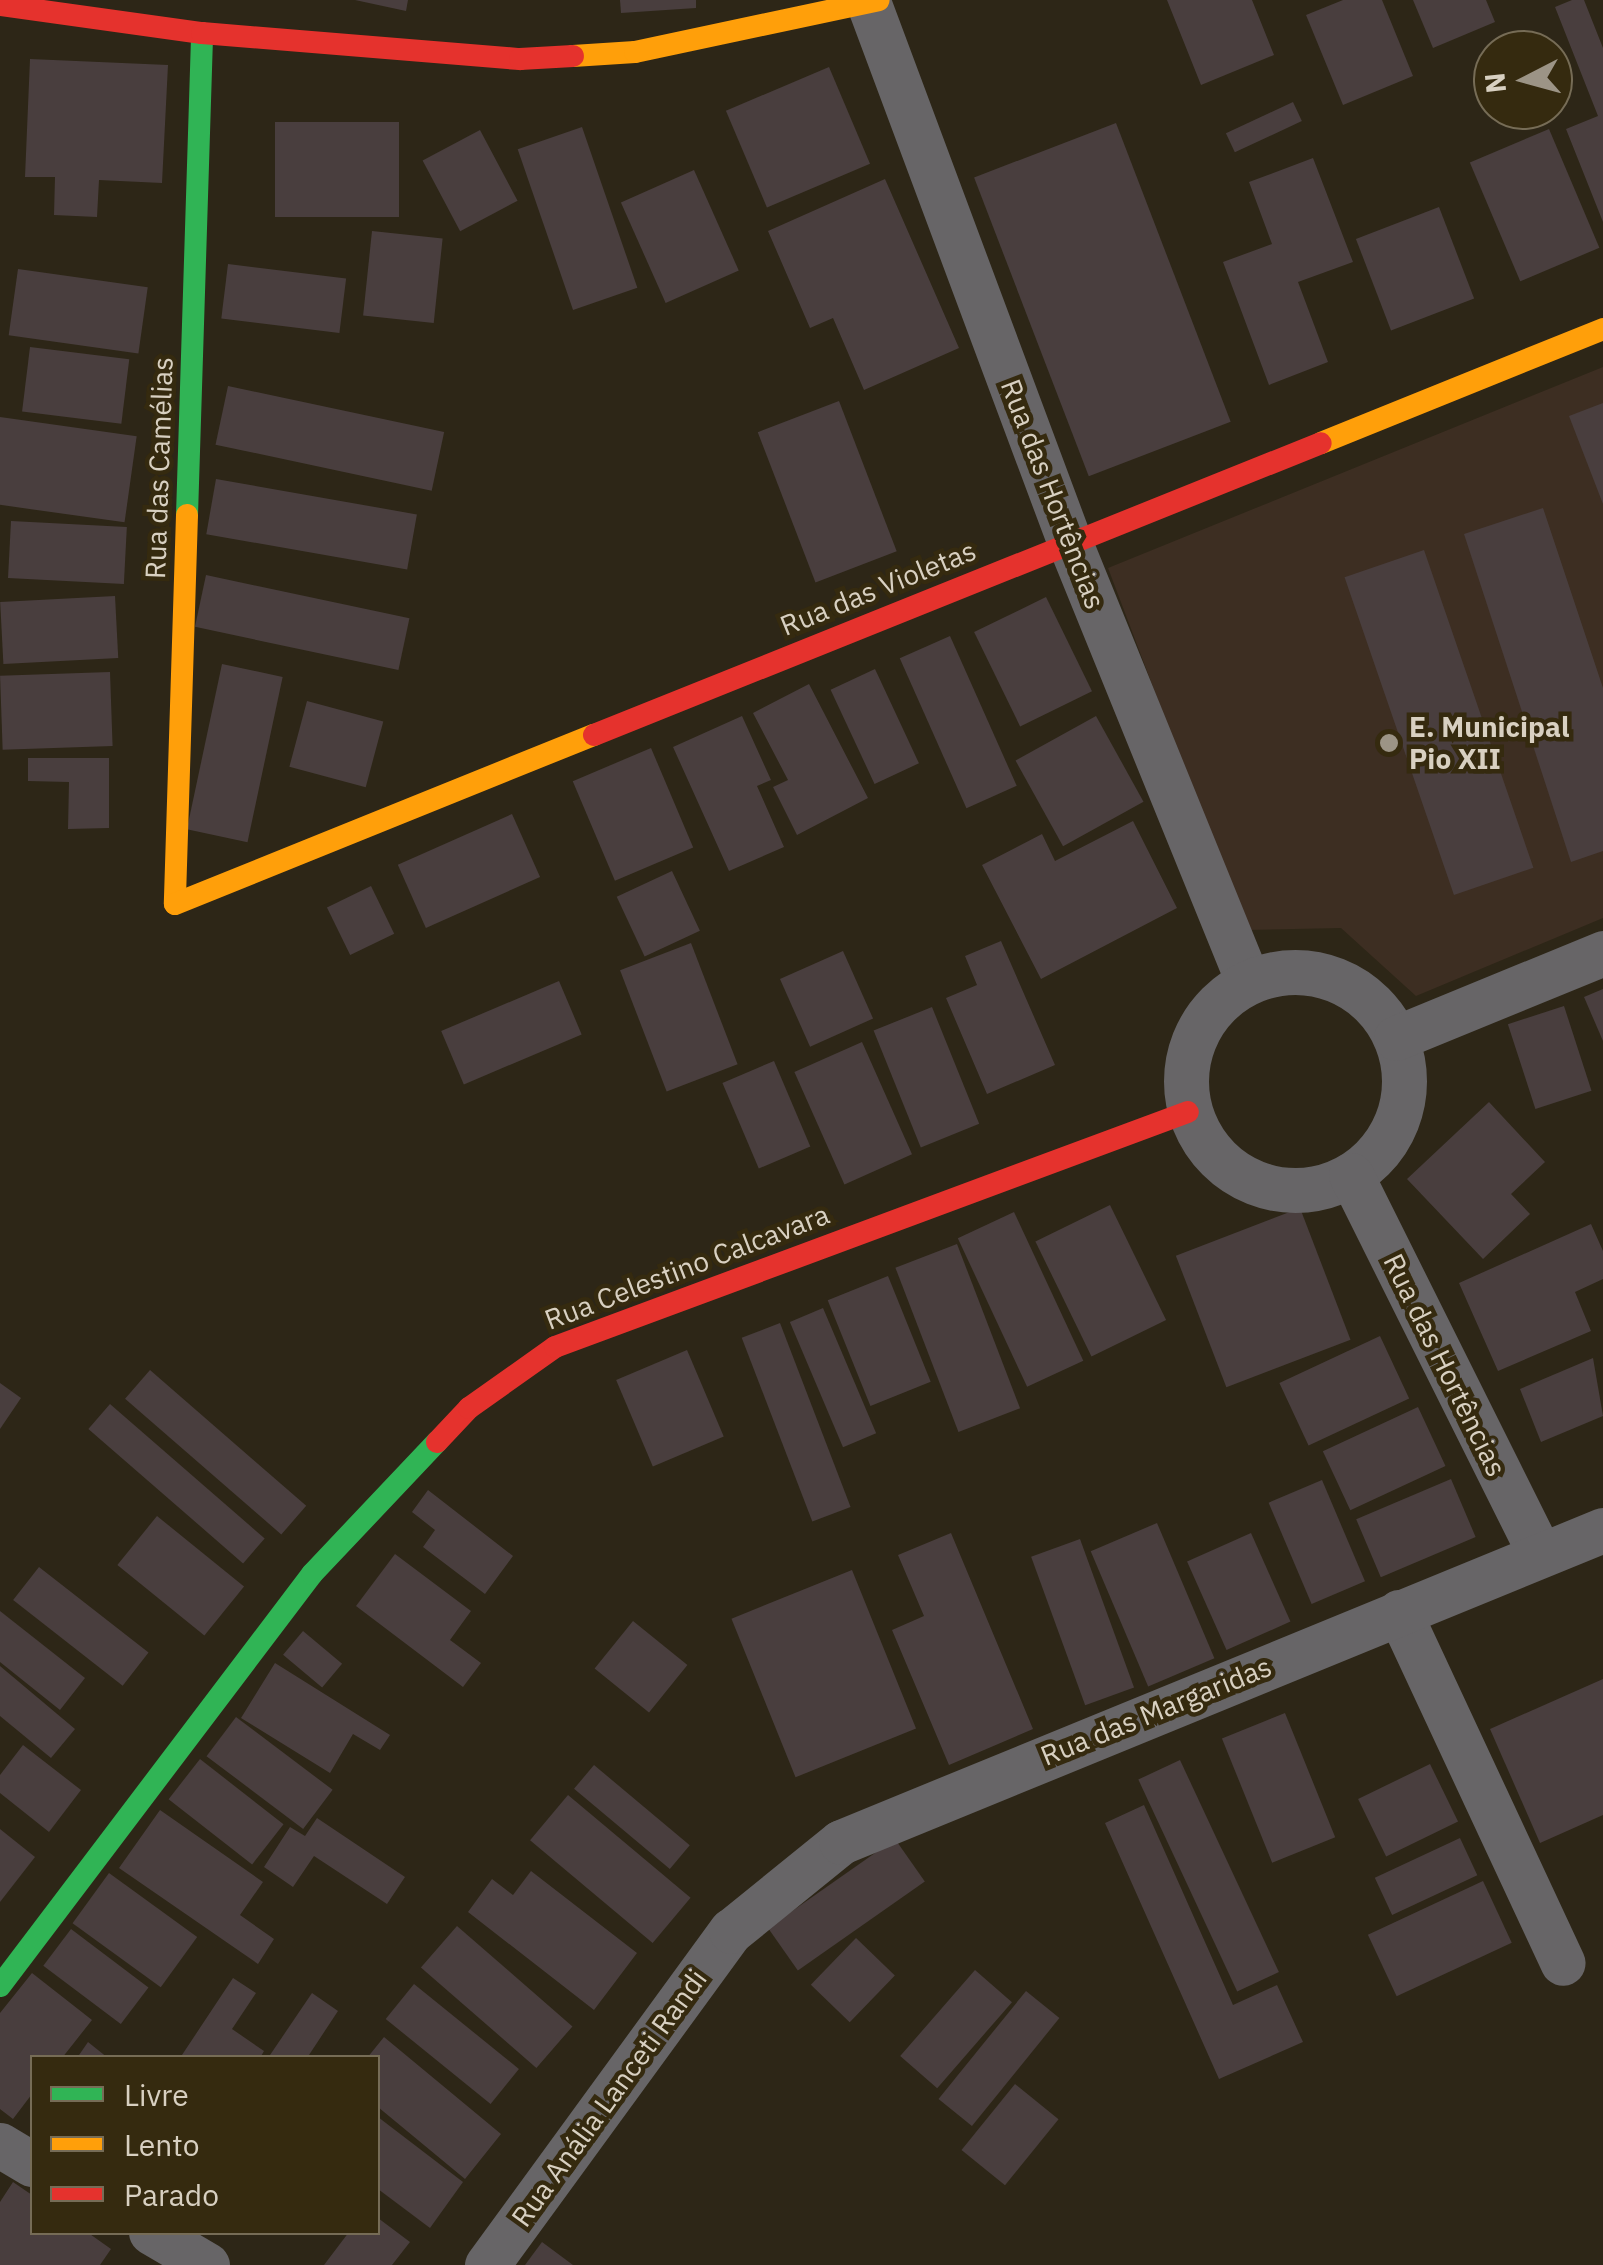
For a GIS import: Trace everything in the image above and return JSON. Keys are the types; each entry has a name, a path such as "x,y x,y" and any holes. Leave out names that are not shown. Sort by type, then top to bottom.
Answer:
{"street":[{"path":"0,5 202,32 520,60 635,52 874,2"},
{"name":"Rua das Hortências","path":"874,2 1070,543 1248,980"},
{"name":"Rua das Camélias","path":"175,904 202,32"},
{"name":"Rua das Violetas","path":"175,904 1603,329"},
{"path":"1396,1038 1603,953"},
{"path":"1291,971 1334,978 1370,1001 1396,1038 1403,1100 1375,1156 1351,1175 1297,1190 1248,1180 1210,1150 1188,1112 1187,1060 1200,1028 1248,980 1291,971"},
{"name":"Rua Celestino Calcavara","path":"0,1986 312,1574 468,1408 588,1333 1188,1112"},
{"name":"Rua das Hortências","path":"1351,1175 1540,1554"},
{"name":"Rua das Margaridas","path":"731,1931 840,1842 1603,1530"},
{"path":"1399,1612 1564,1963"},
{"name":"Rua Anália Lanceti Randi","path":"487,2265 731,1931"},
{"path":"0,2145 30,2163"},
{"path":"156,2235 207,2265"}],"shaded area":[{"name":"E. Municipal Pio XII","path":"1603,367 1603,918 1416,996 1341,928 1245,930 1108,568"}],"building":[{"path":"355,0 408,0 406,11"},
{"path":"620,0 696,0 696,8 621,13"},
{"path":"1167,0 1252,0 1274,55 1201,85"},
{"path":"1343,0 1382,0 1413,76 1343,105 1306,15"},
{"path":"1413,0 1486,0 1495,22 1433,48"},
{"path":"1584,0 1603,48 1603,222 1566,130 1598,116 1573,53 1573,30 1564,30 1555,7"},
{"path":"30,59 168,65 162,183 99,180 97,217 54,215 55,177 25,177"},
{"path":"829,67 870,164 767,207 726,111"},
{"path":"1293,102 1302,121 1235,152 1226,133"},
{"path":"275,122 399,122 399,217 275,217"},
{"path":"1116,123 1231,422 1089,476 974,177"},
{"path":"582,127 637,288 573,310 518,149"},
{"path":"480,130 518,201 460,231 423,161"},
{"path":"1549,130 1599,248 1520,281 1470,163"},
{"path":"1313,158 1353,262 1298,282 1328,362 1269,385 1223,262 1272,244 1249,182"},
{"path":"694,170 739,270 666,303 621,203"},
{"path":"885,179 959,348 864,390 833,318 810,328 768,231"},
{"path":"1439,207 1474,298 1391,330 1356,239"},
{"path":"372,231 443,238 434,323 363,316"},
{"path":"228,264 346,279 339,333 221,319"},
{"path":"18,269 148,287 138,354 9,335"},
{"path":"30,347 129,359 121,424 22,412"},
{"path":"228,386 444,432 432,491 216,445"},
{"path":"839,401 897,551 815,582 758,432"},
{"path":"1603,403 1603,504 1569,416"},
{"path":"0,417 137,436 125,522 0,505"},
{"path":"216,479 417,514 407,570 206,534"},
{"path":"1543,508 1603,688 1603,851 1571,862 1464,534"},
{"path":"11,521 127,527 124,584 8,578"},
{"path":"1424,550 1533,868 1454,895 1345,577"},
{"path":"206,575 409,618 398,670 195,627"},
{"path":"115,596 118,658 3,664 0,602"},
{"path":"1046,597 1092,691 1020,726 974,632"},
{"path":"950,636 1017,786 966,808 900,658"},
{"path":"222,664 283,677 248,842 187,829"},
{"path":"875,669 919,763 875,784 831,690"},
{"path":"110,672 113,746 3,750 0,676"},
{"path":"809,684 868,798 797,835 773,787 788,780 753,713"},
{"path":"307,701 383,721 366,787 289,767"},
{"path":"742,716 771,780 757,786 784,847 729,871 673,747"},
{"path":"1096,716 1144,802 1063,846 1016,761"},
{"path":"651,748 693,847 615,881 573,781"},
{"path":"28,758 109,758 109,828 68,829 69,782 28,781"},
{"path":"512,814 540,877 426,928 398,865"},
{"path":"1133,821 1177,908 1041,979 982,865 1042,834 1055,861"},
{"path":"672,871 700,931 645,957 617,897"},
{"path":"371,886 394,934 350,955 327,907"},
{"path":"1001,941 1055,1065 987,1094 946,998 977,985 965,956"},
{"path":"691,943 738,1064 667,1092 620,970"},
{"path":"843,951 873,1019 810,1047 780,979"},
{"path":"559,981 582,1034 464,1084 441,1031"},
{"path":"1603,989 1603,1041 1584,997"},
{"path":"1564,1006 1592,1091 1535,1109 1508,1024"},
{"path":"932,1007 979,1124 921,1147 874,1031"},
{"path":"862,1042 912,1154 844,1184 794,1072"},
{"path":"774,1061 810,1147 759,1168 722,1083"},
{"path":"1489,1102 1545,1162 1511,1194 1530,1214 1483,1259 1407,1179"},
{"path":"1110,1205 1166,1320 1092,1356 1035,1241"},
{"path":"1300,1208 1351,1340 1226,1387 1176,1256"},
{"path":"1014,1212 1083,1361 1027,1387 958,1238"},
{"path":"1591,1224 1603,1251 1603,1279 1575,1292 1591,1331 1498,1371 1459,1283"},
{"path":"957,1244 1020,1408 958,1432 895,1268"},
{"path":"888,1276 931,1382 870,1406 828,1300"},
{"path":"823,1308 876,1433 843,1447 790,1322"},
{"path":"780,1323 851,1507 812,1522 742,1338"},
{"path":"1380,1336 1409,1399 1309,1445 1279,1383"},
{"path":"687,1350 724,1437 653,1467 616,1380"},
{"path":"1593,1358 1603,1416 1541,1442 1520,1389"},
{"path":"150,1370 306,1506 281,1534 125,1399"},
{"path":"0,1383 21,1398 0,1429"},
{"path":"110,1404 265,1538 243,1563 88,1429"},
{"path":"1418,1407 1445,1466 1350,1510 1323,1451"},
{"path":"1451,1479 1476,1537 1381,1577 1356,1519"},
{"path":"1322,1480 1365,1581 1312,1604 1269,1503"},
{"path":"428,1490 513,1556 485,1594 423,1547 435,1530 412,1512"},
{"path":"157,1516 244,1586 204,1635 117,1565"},
{"path":"1157,1523 1214,1658 1148,1686 1091,1551"},
{"path":"951,1533 1033,1729 949,1765 892,1630 924,1616 898,1555"},
{"path":"1251,1533 1290,1622 1227,1650 1187,1561"},
{"path":"1080,1539 1134,1687 1085,1705 1031,1557"},
{"path":"395,1554 471,1611 450,1640 481,1663 463,1687 356,1606"},
{"path":"39,1567 149,1653 123,1686 13,1600"},
{"path":"852,1570 916,1729 796,1777 731,1619"},
{"path":"0,1611 85,1678 60,1710 0,1662"},
{"path":"633,1621 687,1665 649,1712 595,1668"},
{"path":"303,1631 342,1664 322,1688 283,1655"},
{"path":"275,1663 390,1735 380,1750 353,1734 330,1773 241,1718"},
{"path":"0,1666 75,1729 51,1758 0,1716"},
{"path":"1603,1679 1603,1815 1540,1843 1490,1729"},
{"path":"1285,1713 1335,1837 1272,1863 1222,1738"},
{"path":"236,1717 333,1790 303,1829 207,1756"},
{"path":"23,1745 81,1790 49,1832 0,1793 0,1775"},
{"path":"200,1759 284,1824 252,1864 169,1799"},
{"path":"1180,1760 1279,1972 1237,1992 1138,1779"},
{"path":"1430,1764 1458,1822 1386,1857 1358,1799"},
{"path":"594,1765 690,1845 670,1869 574,1789"},
{"path":"568,1795 691,1898 653,1943 530,1840"},
{"path":"1144,1805 1233,2005 1277,1985 1303,2042 1219,2079 1105,1823"},
{"path":"160,1810 263,1882 240,1915 274,1939 258,1964 119,1868"},
{"path":"317,1818 405,1877 387,1904 314,1856 293,1887 264,1867 290,1827 305,1836"},
{"path":"0,1829 35,1857 0,1902"},
{"path":"1460,1838 1477,1875 1392,1915 1375,1878"},
{"path":"895,1839 925,1882 798,1971 768,1928"},
{"path":"531,1871 637,1953 594,2010 468,1912 492,1879 513,1895"},
{"path":"109,1873 197,1937 161,1987 73,1923"},
{"path":"1483,1881 1512,1943 1397,1996 1368,1935"},
{"path":"457,1926 572,2026 536,2068 421,1968"},
{"path":"71,1929 148,1987 121,2024 43,1966"},
{"path":"856,1938 895,1976 850,2022 811,1985"},
{"path":"975,1970 1012,2002 937,2088 900,2056"},
{"path":"32,1973 92,2020 64,2055 30,2055 30,2097 13,2119 0,2109 0,2013"},
{"path":"233,1978 256,1993 232,2029 264,2051 262,2055 182,2055"},
{"path":"414,1984 519,2069 491,2104 386,2019"},
{"path":"1026,1991 1059,2018 972,2126 939,2099"},
{"path":"312,1993 338,2011 309,2055 270,2055"},
{"path":"384,2037 501,2134 465,2179 380,2109 380,2055 369,2055"},
{"path":"88,2042 104,2055 79,2055"},
{"path":"1015,2084 1059,2119 1005,2185 962,2150"},
{"path":"380,2119 463,2182 430,2228 380,2190"},
{"path":"13,2182 30,2194 30,2235 91,2235 111,2249 100,2265 0,2265 0,2202"},
{"path":"380,2220 410,2242 392,2265 324,2265 347,2235 380,2235"},
{"path":"542,2242 573,2265 525,2265"}],"traffic: fast":[{"path":"187,515 202,33"},
{"path":"0,1986 312,1574 437,1442"}],"traffic: slow":[{"path":"573,56 635,52 879,0"},
{"path":"1321,443 1603,329"},
{"path":"187,515 175,904 594,735"}],"traffic: jam":[{"path":"0,5 202,33 520,59 573,56"},
{"path":"594,735 1321,443"},
{"path":"437,1442 469,1408 555,1347 1188,1112"}],"place":[{"name":"E. Municipal Pio XII","path":"1389,743"}]}
